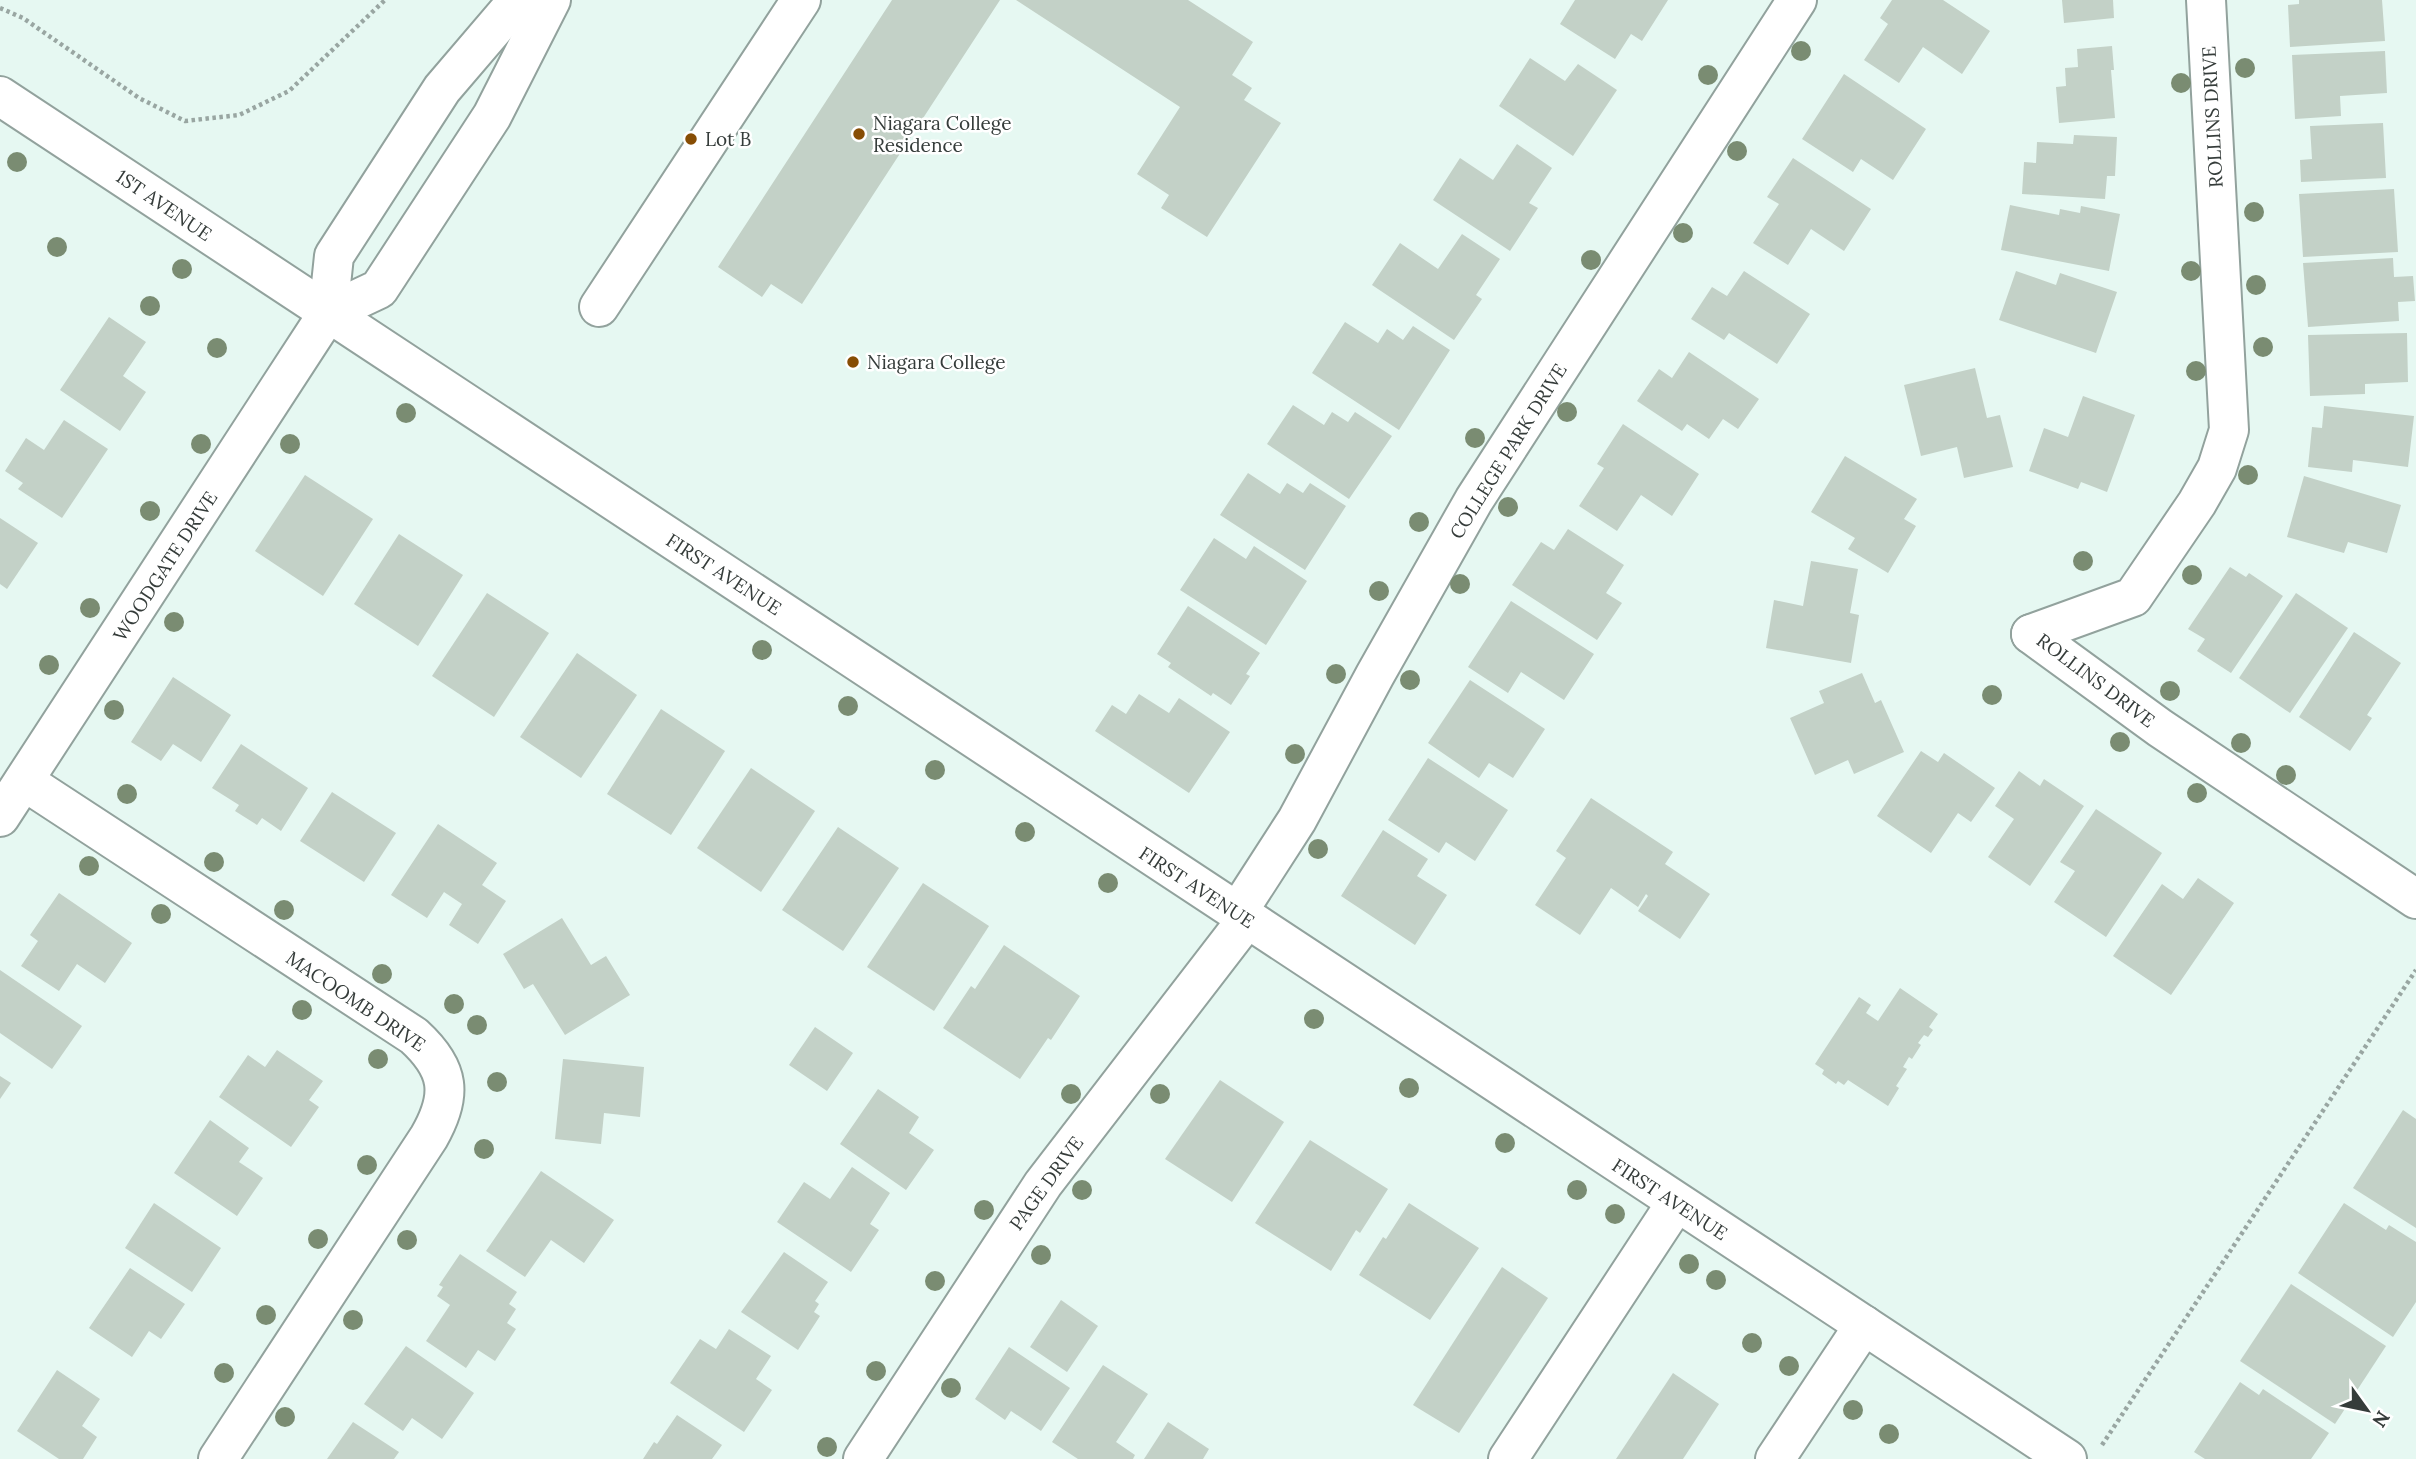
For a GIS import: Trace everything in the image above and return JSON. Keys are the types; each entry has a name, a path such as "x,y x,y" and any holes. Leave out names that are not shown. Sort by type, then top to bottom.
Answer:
{"street":[{"path":"328,313 334,256 442,89 518,0"},
{"path":"328,313 379,289 492,116 551,0"},
{"path":"599,307 801,0"},
{"name":"COLLEGE PARK DRIVE","path":"1242,916 1474,500 1797,0"},
{"name":"ROLLINS DRIVE","path":"2206,0 2229,430 2217,468 2197,503 2133,597 2031,634 2160,728 2416,899"},
{"name":"1ST AVENUE","path":"0,96 328,313"},
{"name":"WOODGATE DRIVE","path":"0,817 328,313"},
{"name":"FIRST AVENUE","path":"328,313 1675,1203 1864,1325 2083,1454"},
{"name":"MACOOMB DRIVE","path":"24,781 414,1036 432,1052 443,1075 445,1094 441,1116 429,1137 218,1459"},
{"name":"PAGE DRIVE","path":"873,1455 1043,1184 1242,916"},
{"path":"1508,1459 1675,1203"},
{"path":"1775,1459 1864,1325"}],"path":[{"path":"0,8 23,18 139,99 185,121 239,115 289,91 385,0"},
{"path":"2083,1454 2416,970"}],"building":[{"name":"Niagara College Residence","path":"892,0 1000,0 802,304 771,284 762,297 718,267"},
{"path":"1016,0 1188,0 1253,42 1232,75 1252,88 1244,100 1281,123 1207,237 1161,208 1169,195 1137,174 1180,107"},
{"path":"1575,0 1668,0 1642,41 1631,34 1615,59 1560,24"},
{"path":"1892,0 1943,0 1990,31 1962,74 1923,47 1899,83 1864,60 1888,24 1880,18"},
{"path":"2062,0 2113,0 2114,18 2064,23"},
{"path":"2299,0 2382,0 2385,41 2290,47 2288,5 2299,4"},
{"path":"2112,46 2115,118 2059,123 2056,87 2066,86 2065,68 2078,67 2077,49"},
{"path":"2385,51 2387,93 2340,96 2341,116 2295,119 2292,55"},
{"path":"1530,58 1565,81 1578,64 1617,90 1573,156 1499,106"},
{"path":"1844,74 1926,129 1893,180 1861,159 1853,172 1802,139"},
{"path":"2383,123 2386,178 2301,182 2300,160 2312,159 2310,126"},
{"path":"2074,135 2117,137 2115,176 2107,176 2105,199 2022,194 2024,162 2036,163 2037,142 2073,144"},
{"path":"1517,144 1552,168 1529,203 1538,208 1510,251 1433,200 1460,158 1493,180"},
{"path":"1793,158 1871,209 1844,251 1811,229 1788,265 1753,243 1779,204 1767,197"},
{"path":"2394,189 2398,252 2303,257 2299,194"},
{"path":"2010,205 2059,215 2060,209 2080,213 2081,206 2120,214 2109,271 2001,250"},
{"path":"1462,234 1500,259 1476,295 1482,299 1454,340 1372,285 1400,243 1438,269"},
{"path":"2393,258 2394,277 2413,276 2415,301 2398,302 2399,321 2308,327 2303,263"},
{"path":"1744,271 1810,314 1777,364 1729,333 1724,340 1691,319 1712,287 1727,296"},
{"path":"2016,271 2056,285 2060,273 2117,292 2096,353 1999,320"},
{"path":"109,317 146,342 123,376 146,392 120,431 60,390"},
{"path":"1345,322 1378,343 1387,329 1403,340 1413,326 1450,350 1399,430 1312,373"},
{"path":"2407,333 2408,382 2365,384 2365,394 2310,396 2308,335"},
{"path":"1689,352 1759,399 1738,429 1723,419 1709,439 1687,424 1682,431 1637,401 1659,369 1672,378"},
{"path":"1975,368 1987,418 2000,415 2013,467 1964,478 1957,447 1921,456 1904,385"},
{"path":"2083,396 2135,415 2107,492 2081,482 2078,489 2029,471 2044,428 2068,437"},
{"path":"1293,405 1324,425 1332,412 1348,422 1355,412 1392,436 1349,499 1267,444"},
{"path":"2324,406 2414,416 2408,467 2353,460 2352,472 2308,467 2312,427 2322,428"},
{"path":"64,420 108,449 62,518 18,489 23,483 5,471 26,438 44,450"},
{"path":"1623,424 1699,474 1672,516 1641,495 1617,531 1579,506 1604,468 1597,464"},
{"path":"1845,456 1917,499 1904,519 1916,526 1888,573 1848,549 1855,538 1811,512"},
{"path":"1248,473 1280,494 1287,483 1303,493 1310,483 1346,506 1305,570 1220,515"},
{"path":"305,475 373,519 323,596 255,551"},
{"path":"2304,476 2401,505 2387,553 2348,542 2344,553 2287,537"},
{"path":"0,518 38,543 7,589 0,584"},
{"path":"1568,529 1624,565 1606,593 1622,603 1597,640 1512,585 1541,542 1554,550"},
{"path":"399,534 463,575 418,646 354,604"},
{"path":"1214,538 1246,559 1254,546 1307,581 1266,645 1180,590"},
{"path":"1811,561 1858,569 1850,613 1859,615 1851,663 1766,648 1774,600 1803,606"},
{"path":"2230,567 2246,577 2249,573 2283,596 2231,673 2197,651 2205,639 2188,629"},
{"path":"487,593 549,633 494,717 432,676"},
{"path":"2296,593 2348,628 2290,713 2239,678"},
{"path":"1511,601 1594,654 1564,700 1521,672 1508,693 1468,667"},
{"path":"1188,606 1260,653 1246,674 1250,676 1231,705 1213,693 1211,696 1168,667 1171,663 1157,654"},
{"path":"2354,632 2401,663 2367,715 2372,718 2350,751 2299,717"},
{"path":"577,653 637,695 581,778 520,737"},
{"path":"1862,673 1875,703 1881,700 1904,752 1854,774 1848,760 1815,775 1790,718 1824,703 1819,691"},
{"path":"173,677 231,715 201,762 173,744 161,761 131,742"},
{"path":"1470,680 1545,729 1513,778 1489,763 1479,778 1428,743"},
{"path":"1139,694 1169,713 1179,698 1230,732 1189,793 1095,731 1112,705 1126,714"},
{"path":"661,709 725,751 671,835 607,794"},
{"path":"241,744 308,788 281,831 262,818 257,825 235,811 239,805 212,788"},
{"path":"1921,751 1938,762 1944,753 1995,788 1971,822 1958,813 1931,853 1877,816"},
{"path":"1428,758 1508,810 1475,861 1446,842 1439,853 1388,820"},
{"path":"751,768 815,811 761,892 697,848"},
{"path":"2019,771 2040,786 2044,779 2084,806 2030,886 1988,857 2014,819 1995,806"},
{"path":"332,792 396,833 364,882 300,841"},
{"path":"1591,798 1673,852 1665,864 1710,894 1680,939 1638,911 1648,896 1646,894 1638,907 1611,888 1580,935 1535,905 1566,858 1556,851"},
{"path":"2096,809 2162,853 2106,937 2054,902 2075,871 2060,862"},
{"path":"438,824 497,863 482,885 506,901 478,944 449,925 462,904 444,892 427,918 391,895"},
{"path":"838,827 899,868 843,951 782,910"},
{"path":"1383,830 1428,859 1417,876 1447,895 1415,945 1341,896"},
{"path":"2198,878 2234,903 2171,995 2113,956 2162,884 2183,899"},
{"path":"923,883 989,926 934,1011 867,967"},
{"path":"59,893 132,943 105,983 77,964 59,991 21,966 38,941 30,935"},
{"path":"562,918 591,965 606,956 630,995 565,1035 533,984 524,989 503,954"},
{"path":"1004,945 1080,996 1051,1040 1048,1038 1020,1079 943,1028 971,986 975,989"},
{"path":"0,970 82,1026 52,1069 0,1033"},
{"path":"1900,988 1938,1014 1929,1027 1933,1030 1928,1037 1924,1035 1912,1059 1909,1057 1903,1067 1907,1069 1888,1106 1848,1080 1844,1085 1838,1081 1836,1084 1822,1074 1824,1070 1815,1064 1859,997 1871,1005 1866,1013 1878,1021"},
{"path":"815,1027 853,1053 827,1091 789,1065"},
{"path":"277,1050 323,1081 309,1100 319,1107 291,1147 219,1097 248,1055 265,1067"},
{"path":"563,1059 644,1067 640,1117 604,1113 601,1144 555,1139"},
{"path":"0,1076 11,1083 0,1099"},
{"path":"1220,1080 1284,1122 1232,1202 1165,1159"},
{"path":"878,1089 919,1117 909,1133 934,1150 906,1190 840,1144"},
{"path":"2403,1110 2416,1119 2416,1228 2353,1188"},
{"path":"210,1120 249,1148 239,1162 263,1178 237,1216 174,1173"},
{"path":"1310,1140 1388,1189 1360,1233 1356,1230 1331,1271 1255,1223"},
{"path":"852,1167 890,1193 870,1224 879,1230 851,1272 777,1222 804,1182 830,1199"},
{"path":"541,1171 614,1220 584,1263 551,1240 525,1277 486,1251"},
{"path":"154,1203 221,1248 192,1292 125,1248"},
{"path":"1409,1203 1479,1248 1430,1320 1359,1275"},
{"path":"2344,1203 2386,1230 2389,1225 2416,1242 2416,1302 2393,1337 2298,1273"},
{"path":"784,1252 828,1282 815,1301 819,1304 814,1312 820,1316 798,1350 741,1312"},
{"path":"460,1254 517,1292 509,1304 516,1309 507,1323 516,1329 495,1361 478,1350 466,1368 426,1341 450,1305 437,1296 443,1287 439,1285"},
{"path":"1502,1267 1548,1298 1459,1433 1413,1405"},
{"path":"130,1268 185,1304 161,1339 149,1331 132,1357 89,1328"},
{"path":"2291,1284 2386,1346 2335,1424 2240,1361"},
{"path":"1061,1300 1098,1326 1067,1372 1030,1347"},
{"path":"729,1329 771,1356 756,1379 772,1390 744,1432 670,1383 700,1339 716,1349"},
{"path":"406,1346 474,1393 442,1439 412,1418 403,1431 364,1404"},
{"path":"1009,1347 1070,1388 1041,1431 1011,1411 1005,1420 975,1399"},
{"path":"1103,1365 1148,1394 1116,1442 1135,1455 1133,1459 1078,1459 1052,1442"},
{"path":"57,1370 100,1399 82,1426 97,1437 83,1459 59,1459 17,1431"},
{"path":"1673,1373 1719,1404 1683,1459 1616,1459"},
{"path":"2240,1382 2259,1395 2263,1389 2329,1433 2311,1459 2205,1459 2194,1452"},
{"path":"677,1415 722,1445 712,1459 643,1459"},
{"path":"353,1422 399,1452 394,1459 327,1459"},
{"path":"1168,1422 1209,1449 1203,1459 1144,1459"}],"place":[{"name":"Niagara College Residence","path":"859,134"},
{"name":"Lot B","path":"691,139"},
{"name":"Niagara College","path":"853,362"}]}
